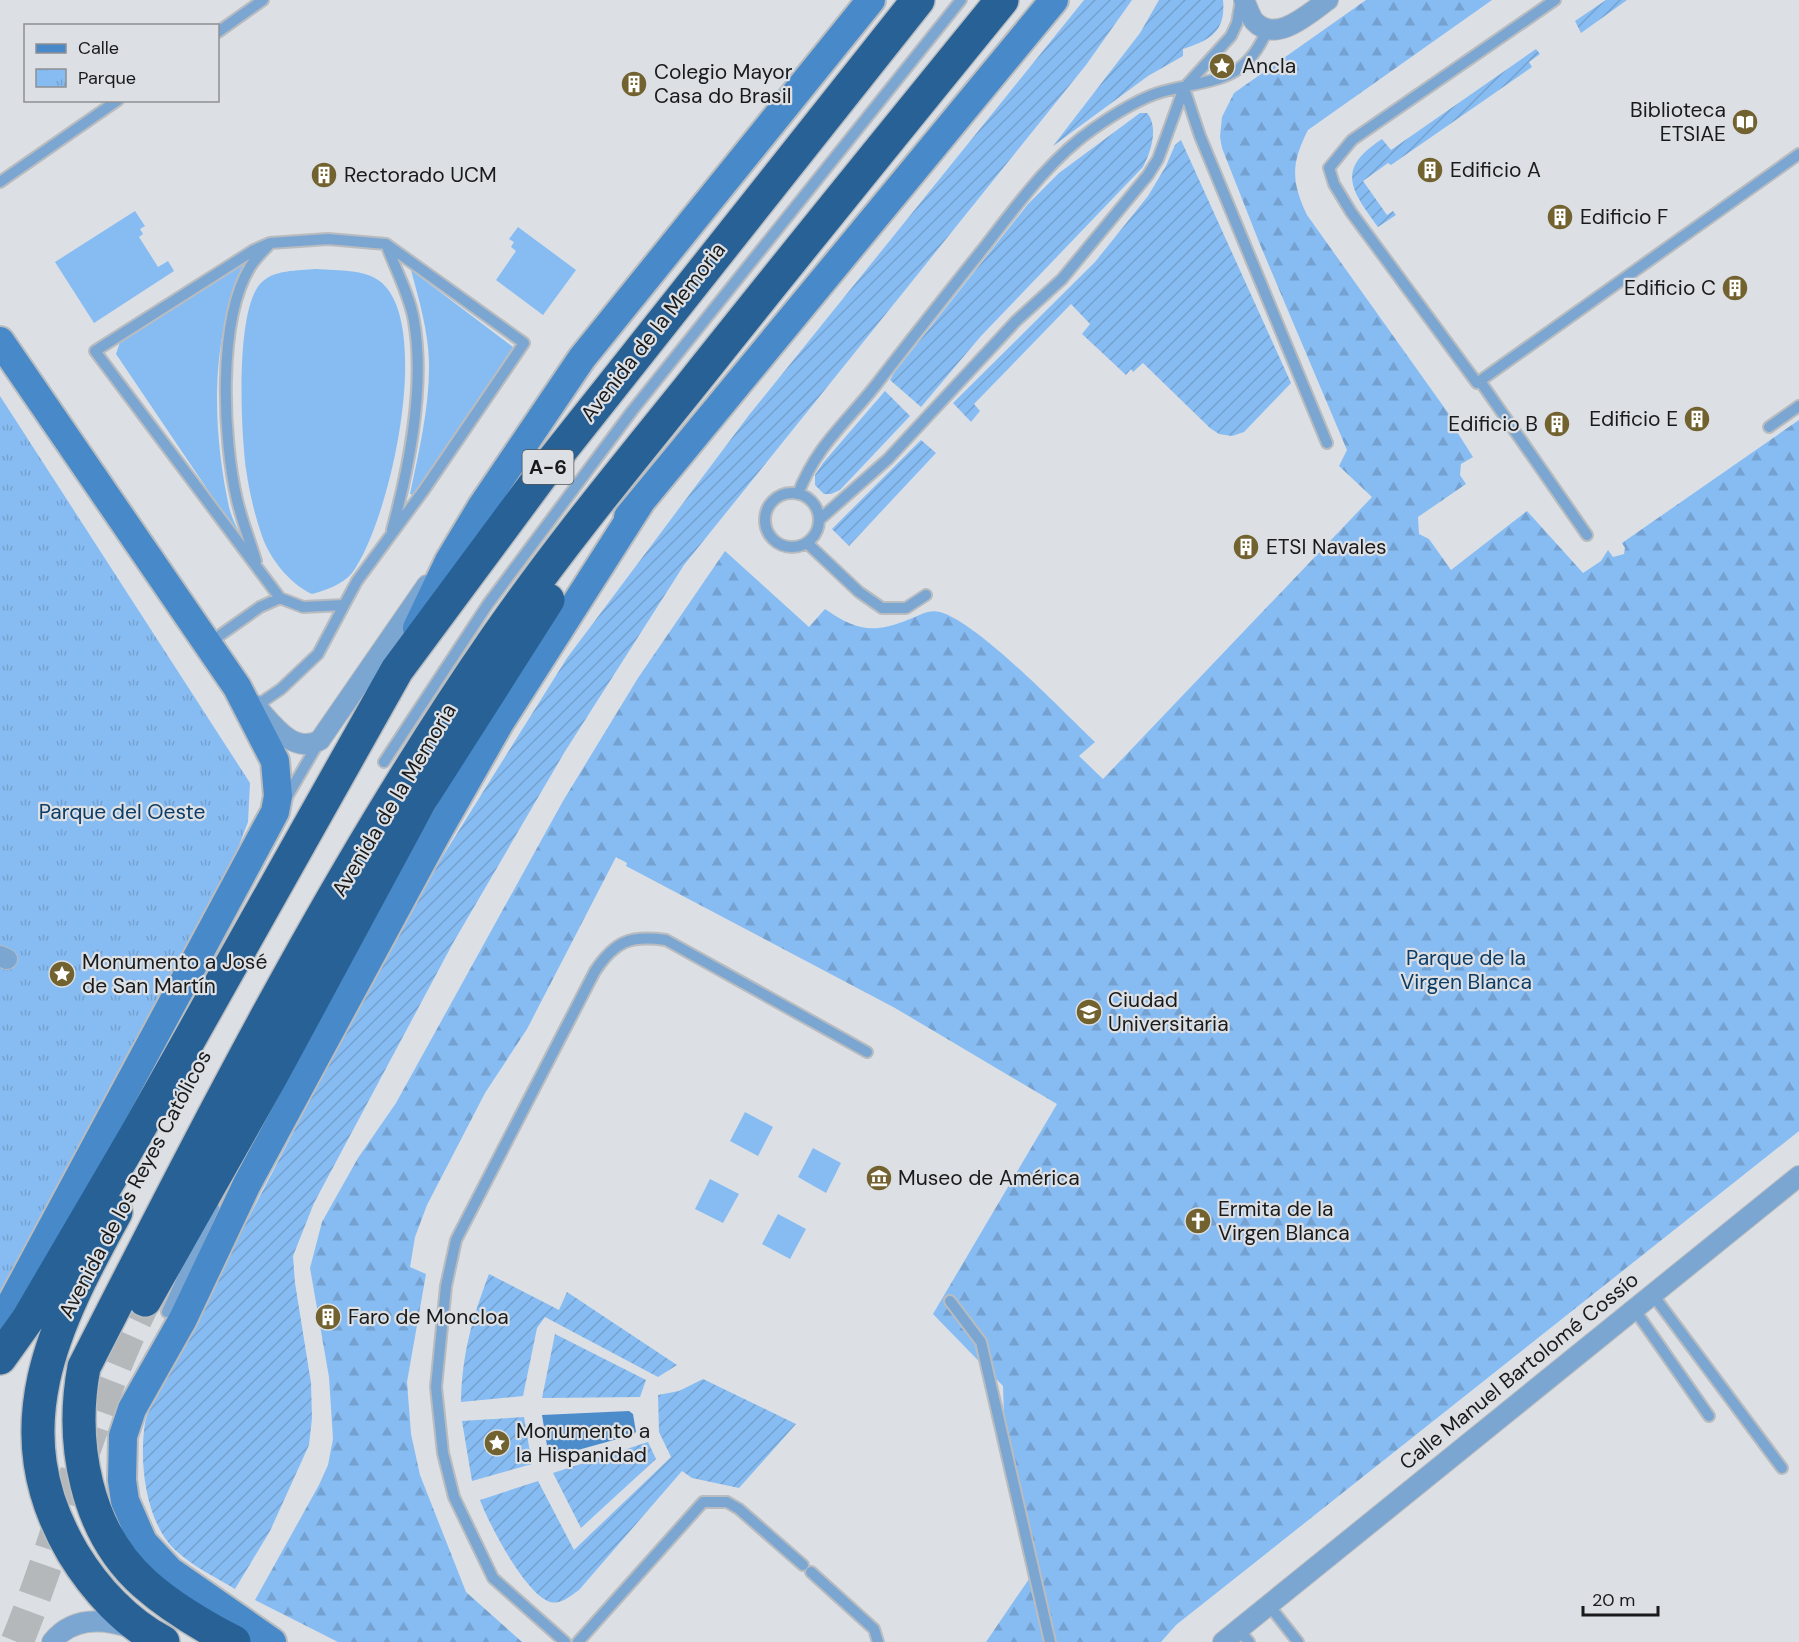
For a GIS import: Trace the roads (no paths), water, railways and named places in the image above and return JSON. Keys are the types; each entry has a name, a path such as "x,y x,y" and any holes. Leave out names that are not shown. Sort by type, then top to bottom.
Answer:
{"highway":[{"name":"Avenida de la Memoria","path":"0,1358 28,1319 135,1136 397,670 543,473 918,0"},
{"name":"Avenida de la Memoria","path":"184,1171 376,823 498,634 637,452 1002,0"},
{"name":"Avenida de la Memoria","path":"156,1306 272,1075 420,801 534,644 637,452"},
{"name":"Avenida de los Reyes Católicos","path":"155,1638 110,1602 84,1570 58,1527 42,1474 36,1428 44,1370 66,1309 89,1261 275,923 296,880 320,810"},
{"name":"Avenida de los Reyes Católicos","path":"184,1171 84,1368 78,1400 78,1434 95,1513 116,1551 144,1584 205,1627 234,1642"}],"main road":[{"name":"Avenida de la Memoria","path":"397,670 449,561 517,451 582,358 871,0"},
{"name":"Avenida de la Memoria","path":"534,644 640,503 1054,0"},
{"path":"0,341 206,645 237,687 275,761 278,796 275,812 0,1324"},
{"path":"272,1642 170,1571 143,1542 125,1501 121,1458 123,1436 132,1409 183,1319 247,1184 436,833 499,724 534,644"}],"street":[{"path":"1243,0 1254,21 1268,30 1293,24 1328,0"},
{"name":"Avenida de la Memoria","path":"320,740 388,638 427,584 449,561"},
{"path":"237,687 279,730 297,743 313,744 320,740"},
{"name":"Calle Manuel Bartolomé Cossío","path":"1223,1642 1244,1635 1268,1604 1799,1176"},
{"path":"52,1642 63,1630 84,1622 115,1622 155,1638"}],"lane":[{"path":"219,31 263,0"},
{"path":"384,762 488,604 611,439 961,0"},
{"path":"819,520 815,506 798,494 781,495 768,507 765,525 773,540 781,545 798,547 807,543 814,536 819,520 888,459 970,368 1076,263 1148,175 1158,159 1184,88 1230,36 1237,24 1243,0"},
{"path":"1555,0 1352,140 1339,152 1329,168 1334,184 1351,212 1477,383 1799,154"},
{"path":"798,494 807,468 818,452 882,378 1001,225 1058,158 1093,129 1139,102 1160,93 1230,75 1256,54 1268,30"},
{"path":"1184,88 1200,136 1327,443"},
{"path":"0,182 115,102"},
{"path":"256,706 281,689 318,654 357,581 524,343 386,244 328,238 270,243 254,250 95,351 280,598 303,607 344,605"},
{"path":"258,568 237,500 229,447 227,361 231,315 250,267 270,243"},
{"path":"386,244 414,320 418,363 403,490 390,536"},
{"path":"1480,381 1587,535"},
{"path":"1768,427 1799,406"},
{"path":"807,543 859,592 882,608 906,608 926,595"},
{"path":"206,645 260,607 280,598"},
{"path":"445,795 496,714 534,644"},
{"path":"275,812 282,806 320,740"},
{"path":"565,1642 493,1578 454,1497 443,1453 436,1387 446,1286 456,1240 595,971 607,953 624,941 643,936 666,940 867,1052"},
{"path":"239,1157 342,971"},
{"path":"264,1111 272,1075"},
{"path":"156,1306 220,1196"},
{"path":"1653,1295 1782,1468"},
{"path":"950,1301 981,1342 1050,1642"},
{"path":"1634,1309 1709,1416"},
{"path":"578,1642 703,1502 727,1502 739,1509 874,1629 878,1642"},
{"path":"1268,1604 1298,1642"}],"tunnel":[{"path":"17,1642 49,1556 92,1426 145,1300"}],"place":[{"name":"Ancla","path":"1222,66"},
{"name":"Colegio Mayor Casa do Brasil","path":"634,84"},
{"name":"Biblioteca ETSIAE","path":"1745,122"},
{"name":"Edificio A","path":"1430,170"},
{"name":"Rectorado UCM","path":"324,175"},
{"name":"Edificio F","path":"1560,217"},
{"name":"Edificio C","path":"1735,288"},
{"name":"Edificio E","path":"1697,419"},
{"name":"Edificio B","path":"1557,424"},
{"name":"ETSI Navales","path":"1246,547"},
{"name":"Monumento a José de San Martín","path":"62,974"},
{"name":"Ciudad Universitaria","path":"1089,1012"},
{"name":"Museo de América","path":"879,1178"},
{"name":"Ermita de la Virgen Blanca","path":"1198,1221"},
{"name":"Faro de Moncloa","path":"328,1317"},
{"name":"Monumento a la Hispanidad","path":"497,1443"}],"park label":[{"name":"Parque del Oeste","path":"122,812"},
{"name":"Parque de la Virgen Blanca","path":"1466,970"}]}
